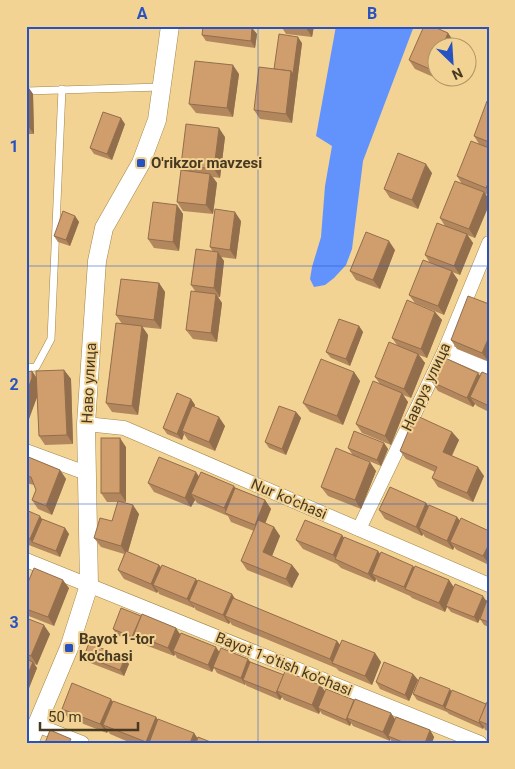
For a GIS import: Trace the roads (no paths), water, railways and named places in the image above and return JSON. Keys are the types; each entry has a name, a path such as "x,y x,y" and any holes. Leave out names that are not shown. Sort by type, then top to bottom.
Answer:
{"street":[{"name":"Наво улица","path":"29,743 70,648 89,586 86,424 97,261 104,228 141,163 157,120 170,26"},
{"name":"Навруз улица","path":"359,529 445,350 489,244"},
{"path":"445,350 489,369"},
{"name":"Nur ko'chasi","path":"86,424 124,428 489,585"},
{"path":"26,451 86,473"},
{"name":"Bayot 1-o'tish ko'chasi","path":"26,560 480,743"},
{"path":"37,724 82,743"}],"lane":[{"path":"26,91 163,87"},
{"path":"26,368 36,367 52,339 62,89"}],"water":[{"path":"336,26 414,26 363,161 352,249 346,265 325,285 314,287 310,279 321,237 325,186 332,146 316,136"}],"place":[{"name":"O'rikzor mavzesi","path":"141,163"},
{"name":"Bayot 1-tor ko'chasi","path":"69,648"}]}
